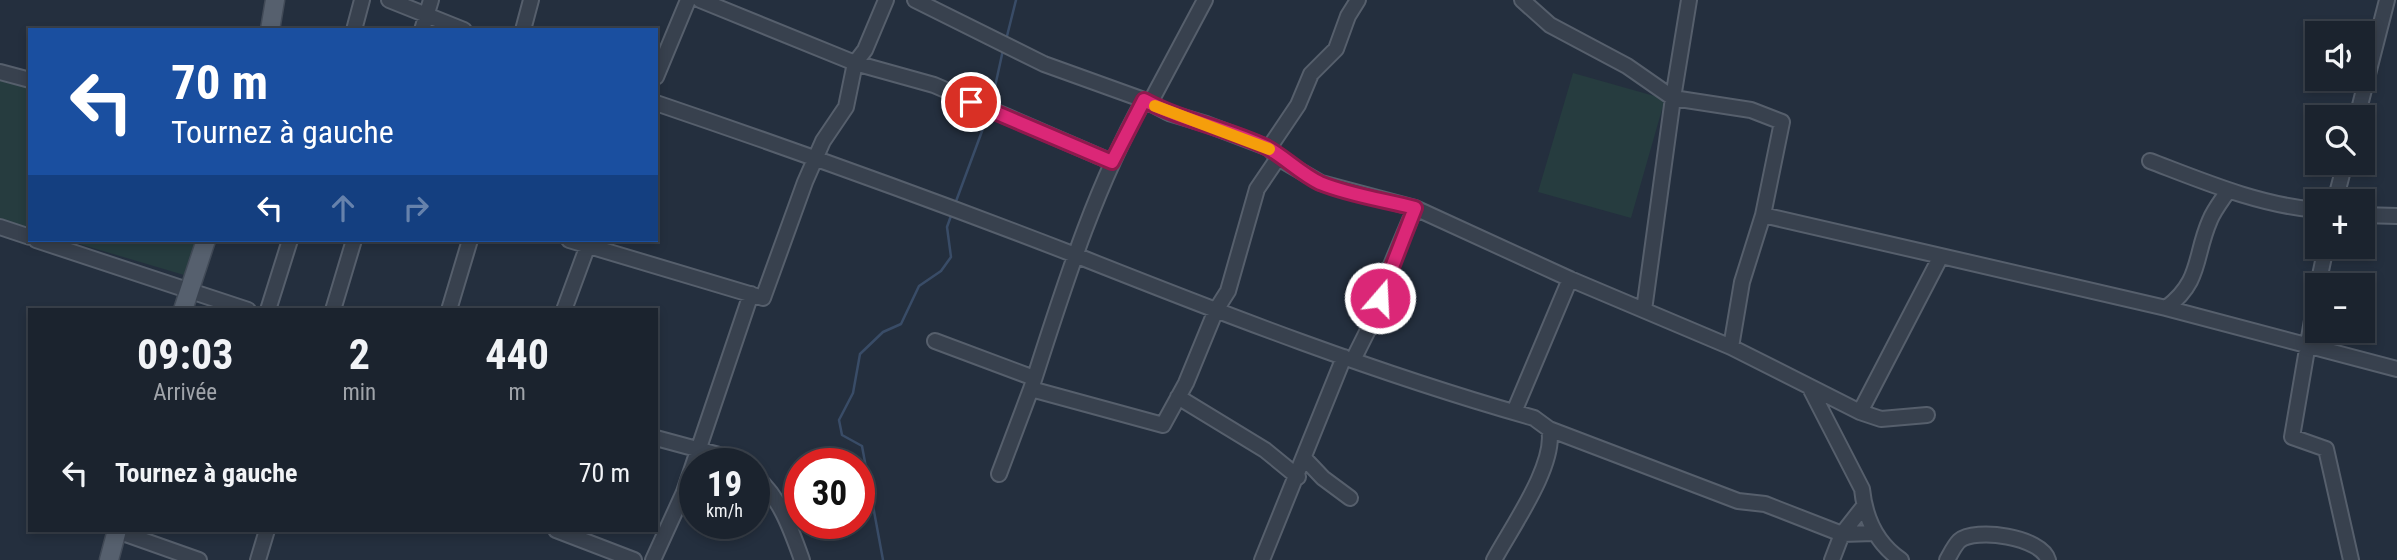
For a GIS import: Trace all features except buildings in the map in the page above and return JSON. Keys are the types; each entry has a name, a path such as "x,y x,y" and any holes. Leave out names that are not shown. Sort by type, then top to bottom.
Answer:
{"main road":[{"path":"270,26 275,0"},
{"path":"270,26 282,0"},
{"path":"186,301 205,242"},
{"path":"109,560 117,532"}],"street":[{"path":"355,28 362,0"},
{"path":"389,0 424,23 453,28"},
{"path":"424,23 431,0"},
{"path":"524,28 531,0"},
{"path":"658,72 688,0"},
{"path":"700,0 855,63 934,85 1112,162"},
{"path":"565,308 592,244 763,298 823,141 846,107 855,63 865,50 886,0"},
{"path":"915,0 1044,64 1147,102 1169,113 1206,124 1274,153 1321,183 1415,208 1570,279 1731,347 1811,390 1860,412 1881,418 1927,415"},
{"path":"999,474 1112,162 1205,0"},
{"path":"935,341 1033,383 1163,425 1216,310 1228,291 1257,188 1311,74 1336,49 1348,16 1359,0"},
{"path":"1522,0 1550,25 1627,66 1673,97 1751,110 1782,122 1763,215 1742,282 1731,347"},
{"path":"1644,310 1689,0"},
{"path":"2360,105 2387,0"},
{"path":"0,72 28,79"},
{"path":"658,104 816,158 1076,256 1159,291 1349,359 1534,418 1549,429 1738,501 1765,504 1842,534 1874,533"},
{"path":"2150,161 2228,191 2294,210 2305,210"},
{"path":"2166,308 2180,297 2196,272 2210,220 2228,191"},
{"path":"1265,559 1349,359 1374,318 1385,277 1415,208"},
{"path":"1763,215 2166,308 2397,369"},
{"path":"2375,215 2397,216"},
{"path":"0,227 28,236"},
{"path":"41,242 186,301 234,308"},
{"path":"269,308 289,242"},
{"path":"333,308 353,242"},
{"path":"450,308 469,242"},
{"path":"1860,412 1941,256"},
{"path":"1514,412 1570,279"},
{"path":"700,448 751,294"},
{"path":"2309,343 2291,437 2326,449 2351,560"},
{"path":"1811,390 1862,489 1864,506 1874,533 1890,553 1901,560"},
{"path":"1178,397 1265,450 1298,477"},
{"path":"1494,560 1544,468 1552,442 1549,429"},
{"path":"658,440 686,448"},
{"path":"1305,460 1323,478 1350,498"},
{"path":"770,493 792,532 802,560"},
{"path":"653,560 679,499"},
{"path":"1832,560 1842,534 1864,506"},
{"path":"120,532 199,560"},
{"path":"258,560 266,532"},
{"path":"561,532 634,560"},
{"path":"1947,560 1959,541 1972,536 2028,540 2044,550 2048,560"}],"green space":[{"path":"1573,73 1665,99 1631,218 1538,192"},
{"path":"0,75 28,84 28,228 0,220"},
{"path":"73,242 195,242 184,275"}],"waterway":[{"path":"1006,40 1016,0"},
{"path":"991,105 1003,50"},
{"path":"955,204 988,115"},
{"path":"883,560 862,446 842,435 839,420 853,393 860,354 883,332 901,324 919,286 941,271 951,257 947,227 952,213"}],"slow traffic":[{"path":"1155,106 1269,149"}],"route":[{"path":"971,102 1112,162 1144,100 1169,113 1206,124 1269,149 1278,158 1321,183 1415,208 1385,277 1380,298"}]}
